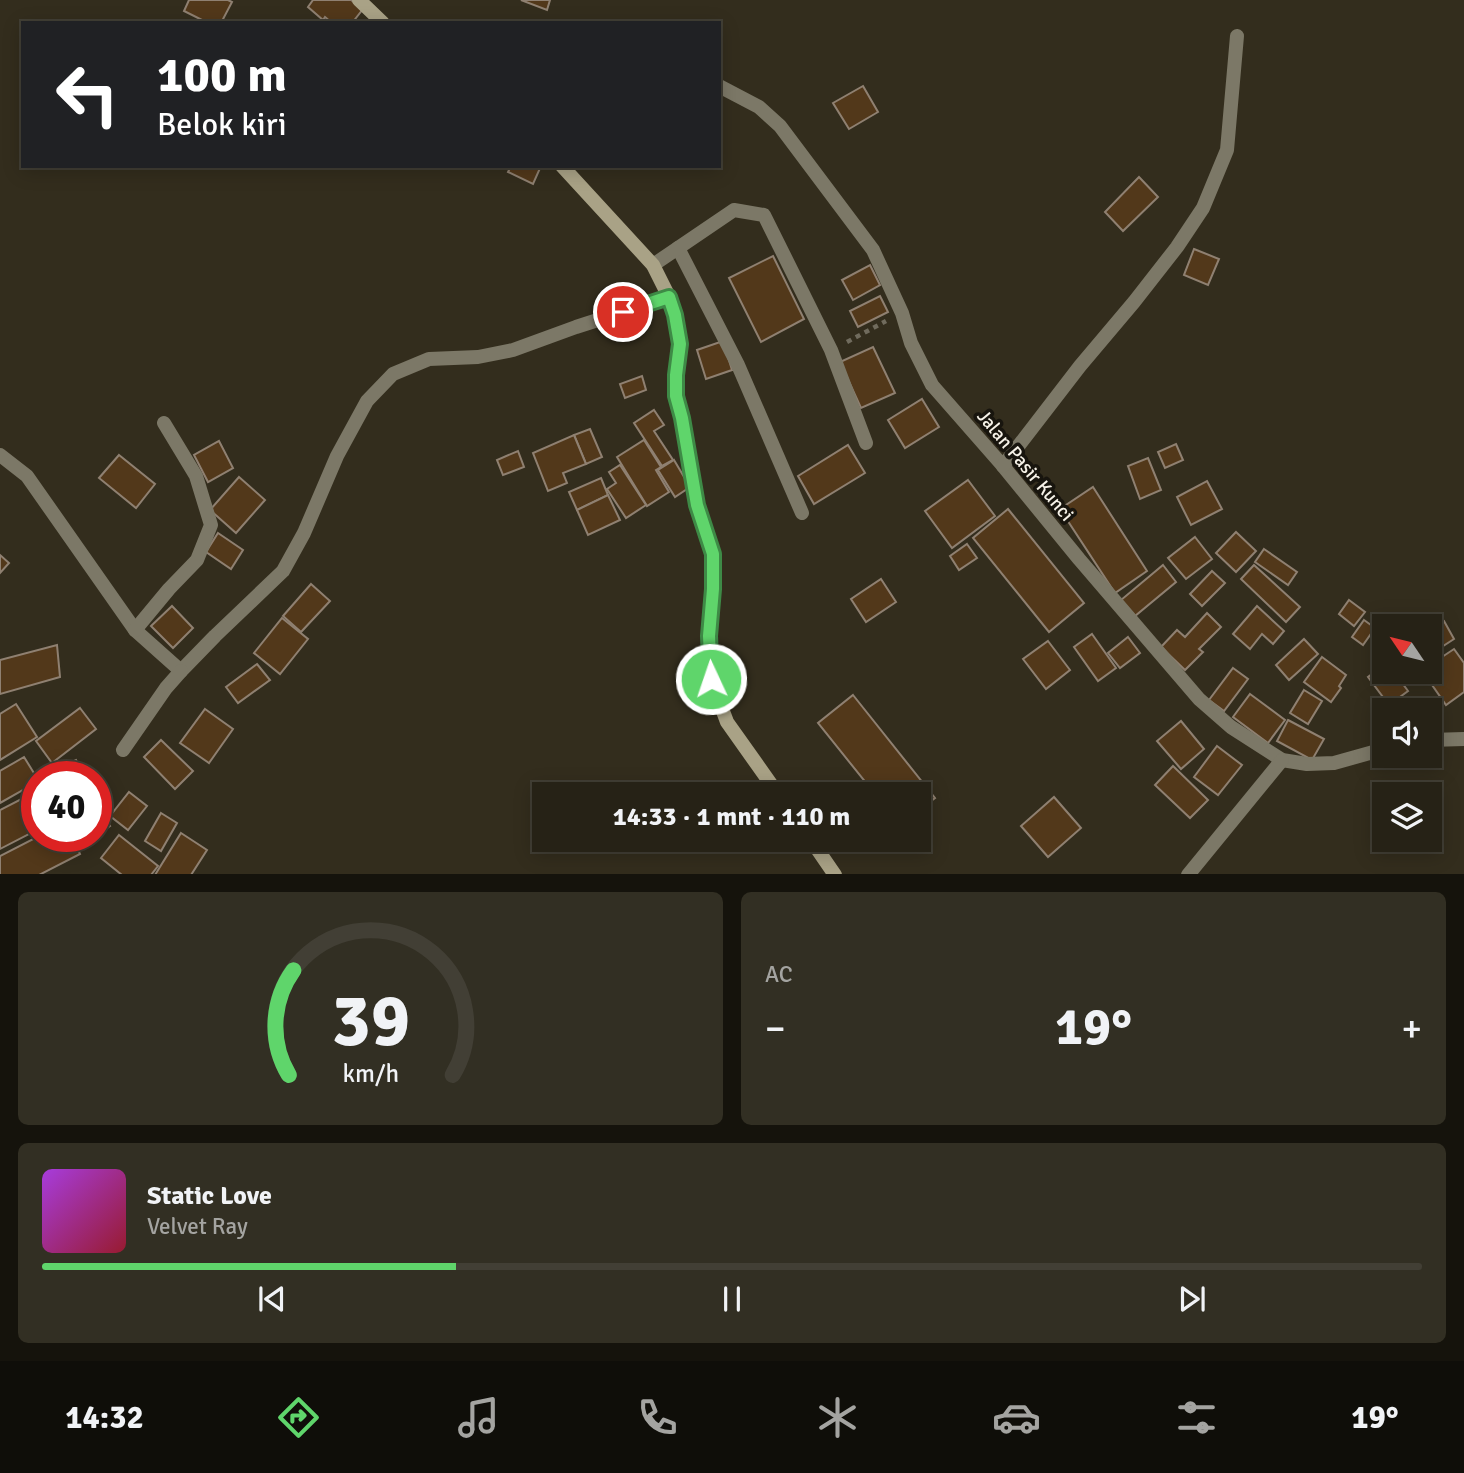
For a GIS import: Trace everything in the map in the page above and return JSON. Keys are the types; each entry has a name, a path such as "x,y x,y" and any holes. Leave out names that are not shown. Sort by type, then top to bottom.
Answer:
{"street":[{"path":"359,0 381,21"},
{"path":"1003,466 1177,247 1203,208 1227,150 1237,36"},
{"name":"Jalan Pasir Kunci","path":"721,87 759,107 780,127 873,250 902,313 911,343 932,385 1199,699 1231,727 1282,760 1307,764 1334,763 1372,752"},
{"path":"564,168 653,265 669,297 680,344 676,396 697,505 713,554 709,636 711,679 727,722 770,782"},
{"path":"653,265 734,210 764,215 831,350 866,443"},
{"path":"678,248 738,365 802,513"},
{"path":"123,750 181,671 283,571 304,533 337,456 367,401 393,374 429,359 478,357 513,350 669,297"},
{"path":"135,630 197,560 211,525 196,476 164,423"},
{"path":"0,455 27,476 135,630 181,671"},
{"path":"1442,739 1464,738"},
{"path":"1188,874 1282,760"},
{"path":"819,852 835,874"}],"path":[{"path":"831,350 902,313"}],"building":[{"path":"189,0 232,2 222,21 204,21 184,11"},
{"path":"313,0 351,0 363,9 354,21 330,21 325,17 323,20 308,7"},
{"path":"521,0 550,0 547,10"},
{"path":"863,86 878,112 849,129 833,103"},
{"path":"510,168 540,168 533,184 508,172"},
{"path":"1139,177 1158,197 1123,231 1105,212"},
{"path":"1194,249 1219,259 1208,285 1184,275"},
{"path":"773,256 804,319 761,342 729,278"},
{"path":"870,265 880,285 853,300 842,280"},
{"path":"880,296 888,312 858,327 850,311"},
{"path":"723,341 732,370 706,379 697,350"},
{"path":"873,347 895,393 861,408 840,362"},
{"path":"642,376 646,390 625,398 620,384"},
{"path":"922,399 939,427 905,448 888,420"},
{"path":"654,410 664,425 654,431 673,460 662,466 634,423"},
{"path":"590,429 602,457 586,464 574,435"},
{"path":"574,435 586,464 563,473 567,483 548,491 533,453"},
{"path":"644,440 661,467 656,470 669,492 647,506 617,457"},
{"path":"219,441 233,468 208,482 194,455"},
{"path":"1176,444 1183,460 1165,468 1158,452"},
{"path":"848,445 865,473 814,504 798,476"},
{"path":"518,451 524,467 503,475 497,460"},
{"path":"119,455 155,484 136,508 99,478"},
{"path":"1148,458 1161,490 1140,499 1128,466"},
{"path":"674,460 690,487 675,497 658,470"},
{"path":"620,465 646,505 626,518 607,489 616,483 609,472"},
{"path":"239,477 265,500 236,533 210,510"},
{"path":"601,478 608,495 577,510 569,492"},
{"path":"968,480 995,516 952,548 925,511"},
{"path":"1207,481 1222,509 1191,525 1177,497"},
{"path":"1093,487 1147,571 1115,593 1060,509"},
{"path":"608,495 620,520 588,535 577,510"},
{"path":"1008,509 1084,603 1049,632 973,538"},
{"path":"1236,532 1256,551 1236,572 1216,553"},
{"path":"218,533 243,550 231,569 206,552"},
{"path":"1195,537 1212,559 1186,579 1168,558"},
{"path":"967,544 977,558 959,570 950,556"},
{"path":"1264,549 1297,572 1288,585 1255,562"},
{"path":"0,555 9,563 0,573"},
{"path":"1163,565 1176,582 1135,616 1121,600"},
{"path":"1254,565 1300,607 1286,622 1241,579"},
{"path":"1212,571 1225,583 1202,606 1190,594"},
{"path":"881,579 896,602 866,622 851,599"},
{"path":"311,584 330,601 301,632 283,616"},
{"path":"1349,600 1365,612 1354,626 1339,614"},
{"path":"172,606 193,628 173,648 151,626"},
{"path":"1257,606 1284,631 1273,644 1262,634 1250,649 1233,634"},
{"path":"1207,613 1221,627 1199,649 1203,652 1185,670 1161,647 1177,630 1185,637"},
{"path":"282,618 308,639 280,674 254,653"},
{"path":"1364,620 1372,626 1372,632 1363,645 1352,637"},
{"path":"1444,621 1454,639 1442,647"},
{"path":"1092,634 1116,668 1098,681 1074,647"},
{"path":"1128,637 1140,653 1120,668 1108,653"},
{"path":"1304,639 1318,654 1289,680 1276,665"},
{"path":"1048,641 1070,670 1046,689 1023,659"},
{"path":"57,645 60,677 0,694 0,660"},
{"path":"1454,649 1464,663 1464,692 1446,705 1431,684 1442,684 1442,657"},
{"path":"1322,657 1346,675 1331,702 1304,682"},
{"path":"257,664 270,680 238,703 226,687"},
{"path":"1233,668 1248,679 1224,711 1209,700"},
{"path":"1373,684 1403,684 1408,691 1398,698 1384,698"},
{"path":"1304,690 1322,701 1308,724 1290,713"},
{"path":"1250,694 1285,720 1268,743 1233,717"},
{"path":"853,695 922,782 865,782 818,723"},
{"path":"16,704 37,737 0,760 0,714"},
{"path":"80,708 96,729 55,761 51,761 36,741"},
{"path":"205,709 233,729 209,763 180,743"},
{"path":"1288,720 1324,739 1312,760 1277,741"},
{"path":"1181,721 1204,749 1181,769 1157,741"},
{"path":"161,740 193,771 175,789 144,757"},
{"path":"1217,746 1242,765 1218,795 1194,777"},
{"path":"24,757 26,761 21,761 21,791 0,803 0,771"},
{"path":"1173,766 1208,800 1190,818 1155,785"},
{"path":"129,792 147,806 128,830 112,818 112,813"},
{"path":"1054,797 1081,828 1048,857 1021,826"},
{"path":"21,799 21,838 0,849 0,810"},
{"path":"161,813 177,823 161,851 145,841"},
{"path":"181,833 207,850 192,874 156,874"},
{"path":"119,835 158,866 152,874 121,874 101,858 106,852 112,852 112,844"},
{"path":"21,845 21,852 80,854 41,874 0,874 0,856"}],"route":[{"path":"623,312 669,297 675,315 680,344 676,396 697,505 713,554 709,636 711,679"}]}
